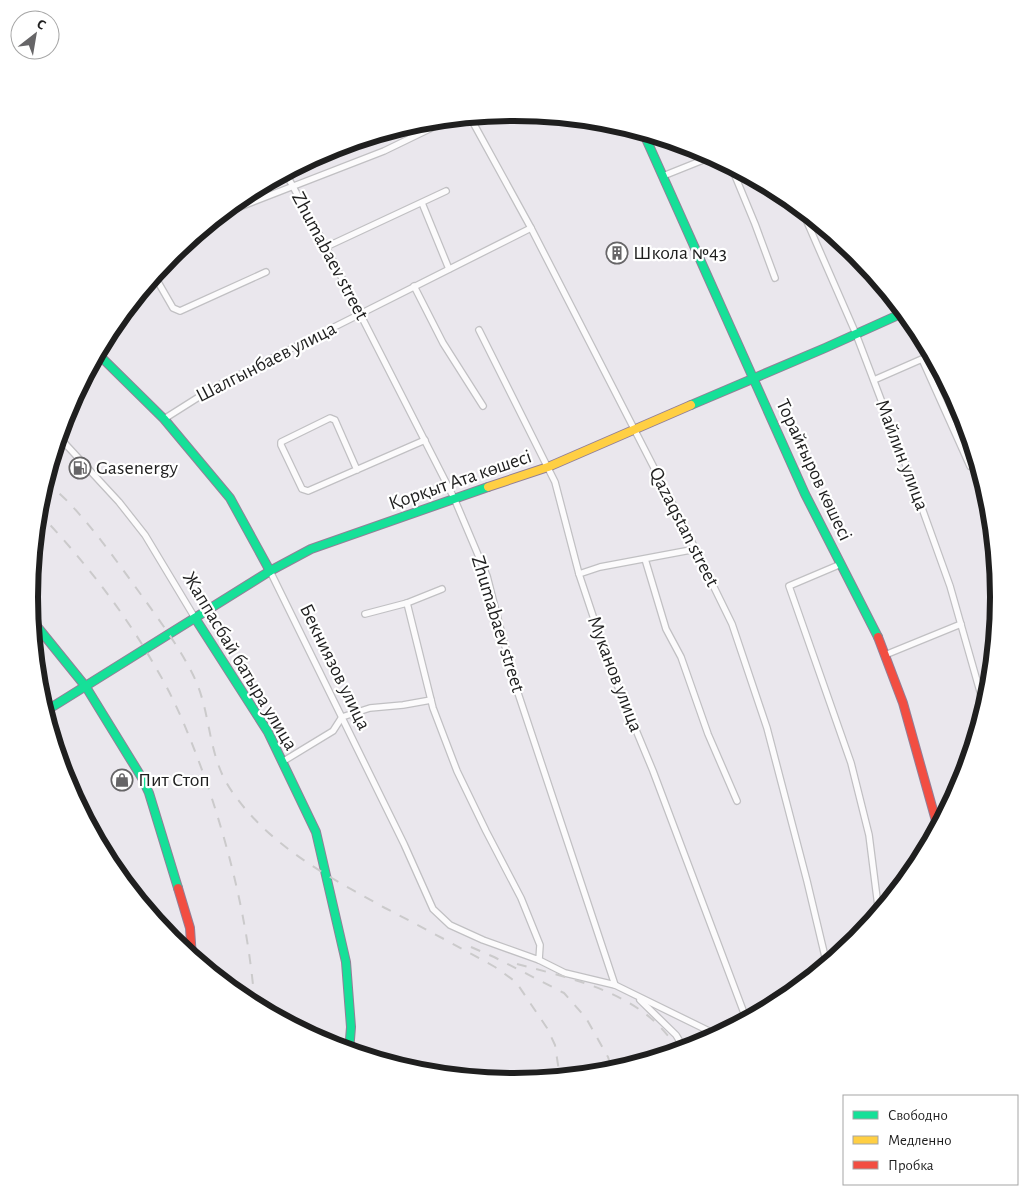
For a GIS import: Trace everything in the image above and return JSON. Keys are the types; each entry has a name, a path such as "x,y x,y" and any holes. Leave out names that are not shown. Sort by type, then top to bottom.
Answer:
{"main road":[{"name":"Торайғыров көшесі","path":"647,140 805,494 885,656 903,703 935,819"},
{"name":"Қорқыт Ата көшесі","path":"51,708 270,570 311,549 548,467 898,315"},
{"name":"Бекниязов улица","path":"102,358 164,419 230,498 270,570"},
{"name":"Жаппасбай батыра улица","path":"195,618 268,732 316,832 346,962 349,1045"},
{"path":"39,629 86,687 149,793 190,928 191,948"}],"street":[{"name":"Qazaqstan street","path":"473,123 531,228 696,549 732,624 767,728 825,958"},
{"path":"246,203 294,187 384,151 428,129"},
{"path":"663,176 703,160"},
{"path":"735,176 775,278"},
{"name":"Zhumabaev street","path":"289,178 326,247 454,498 487,576 514,681 614,985"},
{"path":"326,247 446,191"},
{"path":"422,203 449,269"},
{"name":"Майлин улица","path":"805,220 856,334 874,380 950,586 980,693"},
{"name":"Шалгынбаев улица","path":"164,419 213,388 531,228"},
{"path":"158,281 173,308 180,312 266,272"},
{"path":"414,286 443,343 483,406"},
{"name":"Муканов улица","path":"479,330 555,482 579,574 611,670 653,771 744,1015"},
{"path":"874,380 922,359 970,466"},
{"path":"357,470 333,418 281,442 302,489 308,491 357,470 424,440"},
{"name":"Жаппасбай батыра улица","path":"64,442 119,502 145,535 195,618"},
{"path":"579,574 696,549"},
{"path":"645,559 666,629 681,658 708,734 737,801"},
{"path":"841,564 790,586 851,763 869,835 878,905"},
{"name":"Бекниязов улица","path":"270,570 404,844 433,909 450,925 483,940 539,960 565,973 614,985 711,1031"},
{"path":"365,614 407,602 442,589"},
{"path":"407,602 432,700 457,772 521,898 540,945 539,960"},
{"path":"885,656 961,624"},
{"path":"282,762 333,731 342,717 370,708 432,700"},
{"path":"635,995 676,1035 681,1044"}],"railway":[{"path":"51,486 82,517 100,539 163,626 190,668 200,693 218,765 233,793 248,812 283,845 322,872 495,967 516,982 547,1028 555,1045 559,1072"},
{"path":"45,519 86,566 130,626 171,695 183,722 205,778 231,863 248,948 254,997"},
{"path":"471,947 564,993 586,1018 610,1064"},
{"path":"517,964 563,976 608,992 648,1016 665,1032 675,1046"}],"traffic: fast":[{"path":"647,140 805,494 878,637"},
{"path":"691,405 898,315"},
{"path":"102,358 164,419 230,498 270,571"},
{"path":"51,708 270,571 311,549 488,487"},
{"path":"195,618 268,732 316,832 346,962 351,1027 350,1045"},
{"path":"39,629 86,687 142,778 149,793 178,888"}],"traffic: slow":[{"path":"488,487 548,467 691,405"}],"traffic: jam":[{"path":"878,637 903,703 935,819"},
{"path":"178,888 190,928 191,948"}],"place":[{"name":"Школа №43","path":"617,253"},
{"name":"Gasenergy","path":"80,468"},
{"name":"Пит Стоп","path":"122,780"}]}
